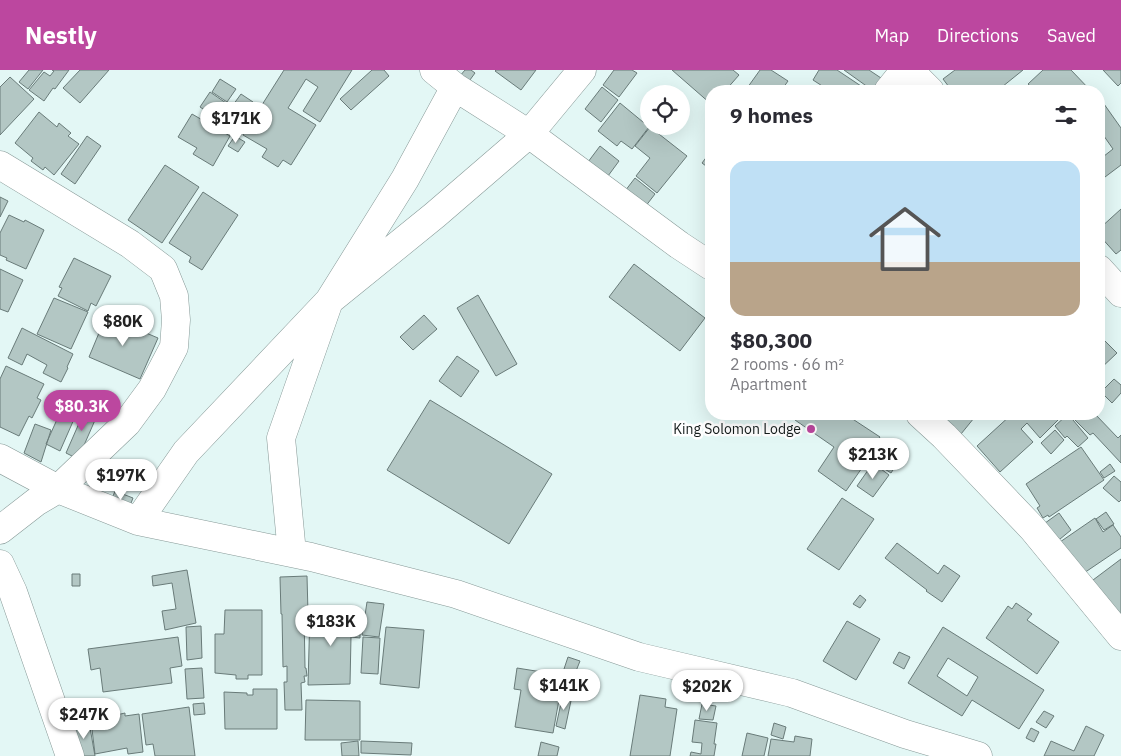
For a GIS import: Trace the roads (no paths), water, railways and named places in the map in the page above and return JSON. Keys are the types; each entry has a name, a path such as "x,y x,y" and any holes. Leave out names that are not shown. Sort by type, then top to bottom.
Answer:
{"street":[{"path":"434,70 456,87 529,134 705,262"},
{"path":"138,521 186,452 329,301 435,215 529,134 582,70"},
{"path":"893,85 905,70"},
{"path":"910,70 924,85"},
{"path":"292,552 281,438 329,301 405,179 456,87"},
{"path":"0,165 130,244 163,268 174,296 176,320 174,347 152,389 127,423 58,489 36,502 0,530"},
{"path":"1105,276 1121,293"},
{"path":"927,420 1033,530 1121,636"},
{"path":"0,458 58,489 138,521 292,552 456,594 639,657 792,693 905,734 978,756"},
{"path":"0,564 13,592 70,756"}],"place":[{"name":"King Solomon Lodge","path":"811,429"}]}
